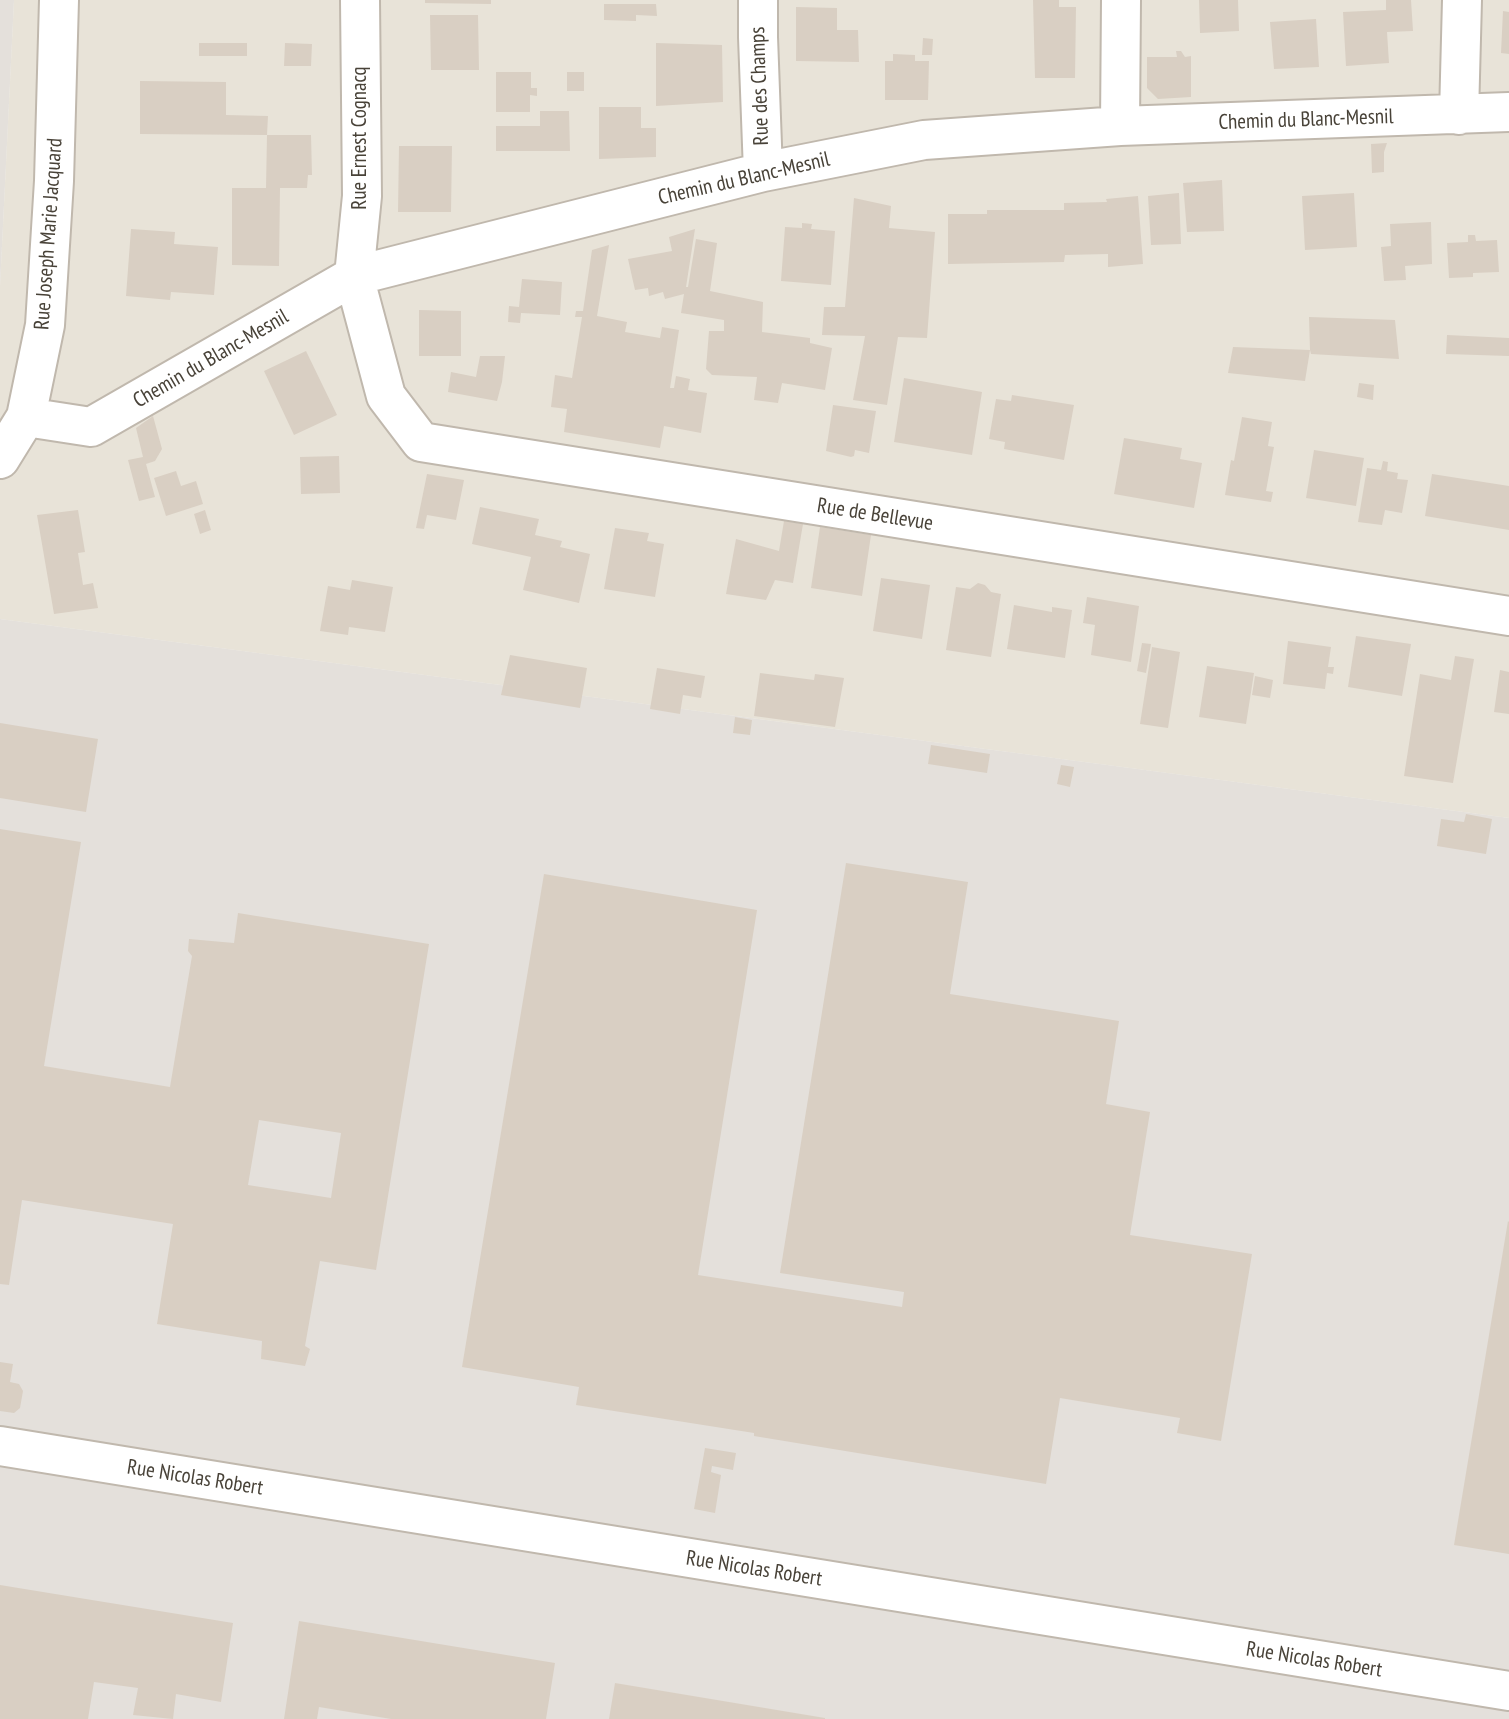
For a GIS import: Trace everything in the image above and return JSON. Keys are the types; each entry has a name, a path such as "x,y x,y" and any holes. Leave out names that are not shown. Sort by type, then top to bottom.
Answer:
{"street":[{"name":"Rue Joseph Marie Jacquard","path":"0,459 26,416 45,325 54,181 59,0"},
{"name":"Rue Ernest Cognacq","path":"354,276 362,196 360,0"},
{"name":"Rue des Champs","path":"758,0 763,172"},
{"path":"1120,126 1121,0"},
{"path":"1459,115 1462,0"},
{"name":"Chemin du Blanc-Mesnil","path":"26,416 91,427 354,276 763,172 924,140 1120,126 1509,112"},
{"name":"Rue de Bellevue","path":"354,276 386,396 421,442 1509,617"},
{"name":"Rue Nicolas Robert","path":"0,1446 1509,1691"}],"shaded area":[{"path":"0,0 14,0 0,286"},
{"path":"14,0 1509,0 1509,818 0,619 0,286"},
{"path":"0,619 1509,818 1509,1719 0,1719"}],"building":[{"path":"425,0 491,0 491,4 425,3"},
{"path":"1033,0 1059,0 1059,7 1076,7 1075,78 1035,78"},
{"path":"1199,0 1238,0 1239,31 1200,33"},
{"path":"1386,0 1411,0 1413,31 1387,32 1389,63 1346,66 1343,12 1386,10"},
{"path":"604,4 656,4 657,16 636,15 636,21 604,20"},
{"path":"796,7 837,8 837,30 858,30 859,62 796,61"},
{"path":"1503,11 1509,12 1509,54 1501,53"},
{"path":"430,15 478,15 479,70 431,70"},
{"path":"1316,19 1319,67 1274,69 1270,22"},
{"path":"923,38 933,39 932,55 922,55"},
{"path":"199,43 247,43 247,56 199,56"},
{"path":"285,43 312,44 311,66 284,66"},
{"path":"656,43 722,45 723,102 656,106"},
{"path":"1176,51 1181,51 1185,57 1191,56 1191,97 1158,99 1147,88 1147,57 1177,57"},
{"path":"893,54 915,55 915,61 929,61 928,100 885,100 885,61 893,61"},
{"path":"496,72 531,72 531,88 537,88 537,96 530,95 530,112 496,112"},
{"path":"567,72 584,72 584,91 567,91"},
{"path":"140,81 226,82 226,115 268,116 267,135 140,134"},
{"path":"599,107 641,107 641,128 656,128 656,157 599,159"},
{"path":"540,111 569,111 570,151 496,151 496,126 540,126"},
{"path":"267,135 311,135 312,175 308,175 307,188 280,188 279,266 232,265 232,188 266,188"},
{"path":"1387,143 1384,172 1372,173 1371,144"},
{"path":"399,146 452,146 451,212 398,212"},
{"path":"1222,180 1224,231 1187,232 1183,183"},
{"path":"1179,193 1181,244 1151,245 1148,196"},
{"path":"1354,193 1357,247 1305,250 1302,196"},
{"path":"1138,196 1143,264 1108,267 1108,254 1065,255 1064,262 948,264 948,214 987,214 987,210 1064,210 1064,203 1107,202 1106,199"},
{"path":"854,198 891,206 889,228 935,232 927,338 898,337 887,405 853,400 865,336 822,335 824,307 845,307"},
{"path":"1431,222 1432,264 1405,266 1406,280 1384,281 1381,247 1391,246 1390,224"},
{"path":"802,223 812,224 811,229 835,231 831,285 781,281 785,227 802,228"},
{"path":"131,229 175,232 174,244 218,247 214,295 171,292 170,300 126,296"},
{"path":"695,229 686,287 696,239 717,243 710,291 763,302 762,332 810,338 810,343 832,348 825,390 782,383 778,403 754,400 757,377 712,375 706,369 709,331 724,331 724,320 681,313 684,294 665,299 663,292 649,296 648,288 635,290 628,259 672,251 669,237"},
{"path":"1468,235 1475,235 1476,241 1497,240 1499,272 1473,273 1473,277 1449,278 1447,243 1468,242"},
{"path":"609,245 597,316 627,322 625,332 660,338 662,327 679,330 670,388 674,388 676,376 690,379 688,390 707,393 701,433 664,426 660,448 564,432 567,409 551,407 555,375 572,378 582,317 575,317 576,311 583,311 592,250"},
{"path":"522,279 562,282 560,315 521,313 520,323 508,322 509,306 519,307"},
{"path":"419,310 461,311 461,356 419,356"},
{"path":"1309,317 1395,320 1399,359 1311,354"},
{"path":"1447,335 1509,338 1509,356 1446,354"},
{"path":"1233,347 1310,350 1305,381 1228,373"},
{"path":"306,351 337,415 294,435 264,371"},
{"path":"480,356 505,356 497,401 448,392 451,372 476,377"},
{"path":"904,378 982,392 972,455 894,442"},
{"path":"1359,383 1374,385 1373,400 1357,397"},
{"path":"1012,395 1074,405 1064,460 1004,449 1005,442 989,439 996,399 1011,401"},
{"path":"833,405 876,411 869,453 855,450 854,456 851,457 826,451"},
{"path":"153,416 162,449 155,461 146,464 155,497 139,501 128,460 143,457 136,428"},
{"path":"1242,417 1272,422 1268,446 1274,447 1266,491 1273,492 1271,502 1225,495"},
{"path":"1124,438 1182,448 1180,459 1202,463 1194,508 1114,494"},
{"path":"1314,450 1364,458 1356,506 1306,498"},
{"path":"339,456 340,493 301,494 300,457"},
{"path":"1383,461 1388,462 1387,471 1398,473 1397,479 1408,480 1402,513 1385,510 1382,525 1358,522 1367,468 1381,470"},
{"path":"176,471 181,486 196,481 203,504 166,516 154,478"},
{"path":"427,474 464,480 456,520 427,515 424,529 416,528"},
{"path":"1432,474 1509,486 1509,530 1425,516"},
{"path":"480,507 539,519 535,535 562,541 560,547 590,554 579,603 523,590 531,557 472,544"},
{"path":"78,510 85,552 78,553 83,585 93,583 98,608 54,614 37,515"},
{"path":"205,510 211,530 200,534 194,514"},
{"path":"784,521 803,524 793,583 775,580 766,600 726,594 736,539 779,551"},
{"path":"820,527 871,535 862,596 811,588"},
{"path":"615,528 649,533 647,541 664,544 655,597 604,589"},
{"path":"881,578 930,585 922,639 873,631"},
{"path":"352,580 393,587 385,632 349,627 348,635 320,631 328,586 350,590"},
{"path":"978,583 985,585 991,592 1001,594 991,657 946,650 956,587 970,589"},
{"path":"1087,597 1139,606 1131,662 1091,655 1095,625 1083,623"},
{"path":"1014,605 1052,612 1052,607 1072,610 1065,658 1007,649"},
{"path":"1356,636 1411,644 1402,696 1348,687"},
{"path":"1288,641 1331,647 1328,667 1334,667 1333,674 1327,673 1325,689 1283,684"},
{"path":"1142,643 1151,644 1146,673 1137,671"},
{"path":"1152,647 1180,652 1168,728 1140,724"},
{"path":"510,655 587,668 580,708 501,695"},
{"path":"1455,656 1474,659 1453,783 1404,776 1420,674 1451,680"},
{"path":"1207,666 1254,673 1246,724 1199,717"},
{"path":"657,668 705,676 701,698 683,695 680,714 650,709"},
{"path":"1500,670 1509,672 1509,714 1494,712"},
{"path":"760,673 814,680 815,674 844,678 835,727 754,716"},
{"path":"1255,676 1273,680 1270,698 1252,695"},
{"path":"735,717 752,720 750,735 733,733"},
{"path":"0,723 98,739 86,812 0,798"},
{"path":"931,745 990,754 987,773 928,764"},
{"path":"1061,765 1074,767 1070,787 1057,784"},
{"path":"1466,814 1492,819 1486,854 1437,846 1441,819 1464,822"},
{"path":"0,829 81,842 44,1066 170,1087 192,956 188,951 189,939 234,943 238,913 429,944 376,1270 320,1261 305,1346 310,1349 305,1366 261,1359 262,1341 157,1324 173,1224 22,1200 9,1285 0,1284","holes":["259,1120 341,1133 331,1198 248,1185"]},
{"path":"846,863 968,882 950,994 1119,1021 1106,1104 1150,1112 1130,1235 1252,1254 1221,1441 1177,1433 1180,1418 1060,1398 1046,1484 576,1405 579,1387 462,1367 544,874 757,910 698,1275 902,1307 904,1292 780,1273"},
{"path":"1509,1222 1509,1554 1454,1545"},
{"path":"0,1362 13,1364 10,1382 19,1384 23,1391 20,1408 14,1413 0,1411"},
{"path":"705,1448 736,1453 733,1470 712,1466 711,1472 721,1475 715,1513 694,1509"},
{"path":"0,1585 233,1623 221,1702 176,1694 173,1719 133,1715 138,1688 94,1682 88,1719 0,1719"},
{"path":"299,1621 555,1663 546,1719 391,1719 319,1707 317,1719 284,1719"},
{"path":"615,1683 825,1718 825,1719 609,1719"}]}
